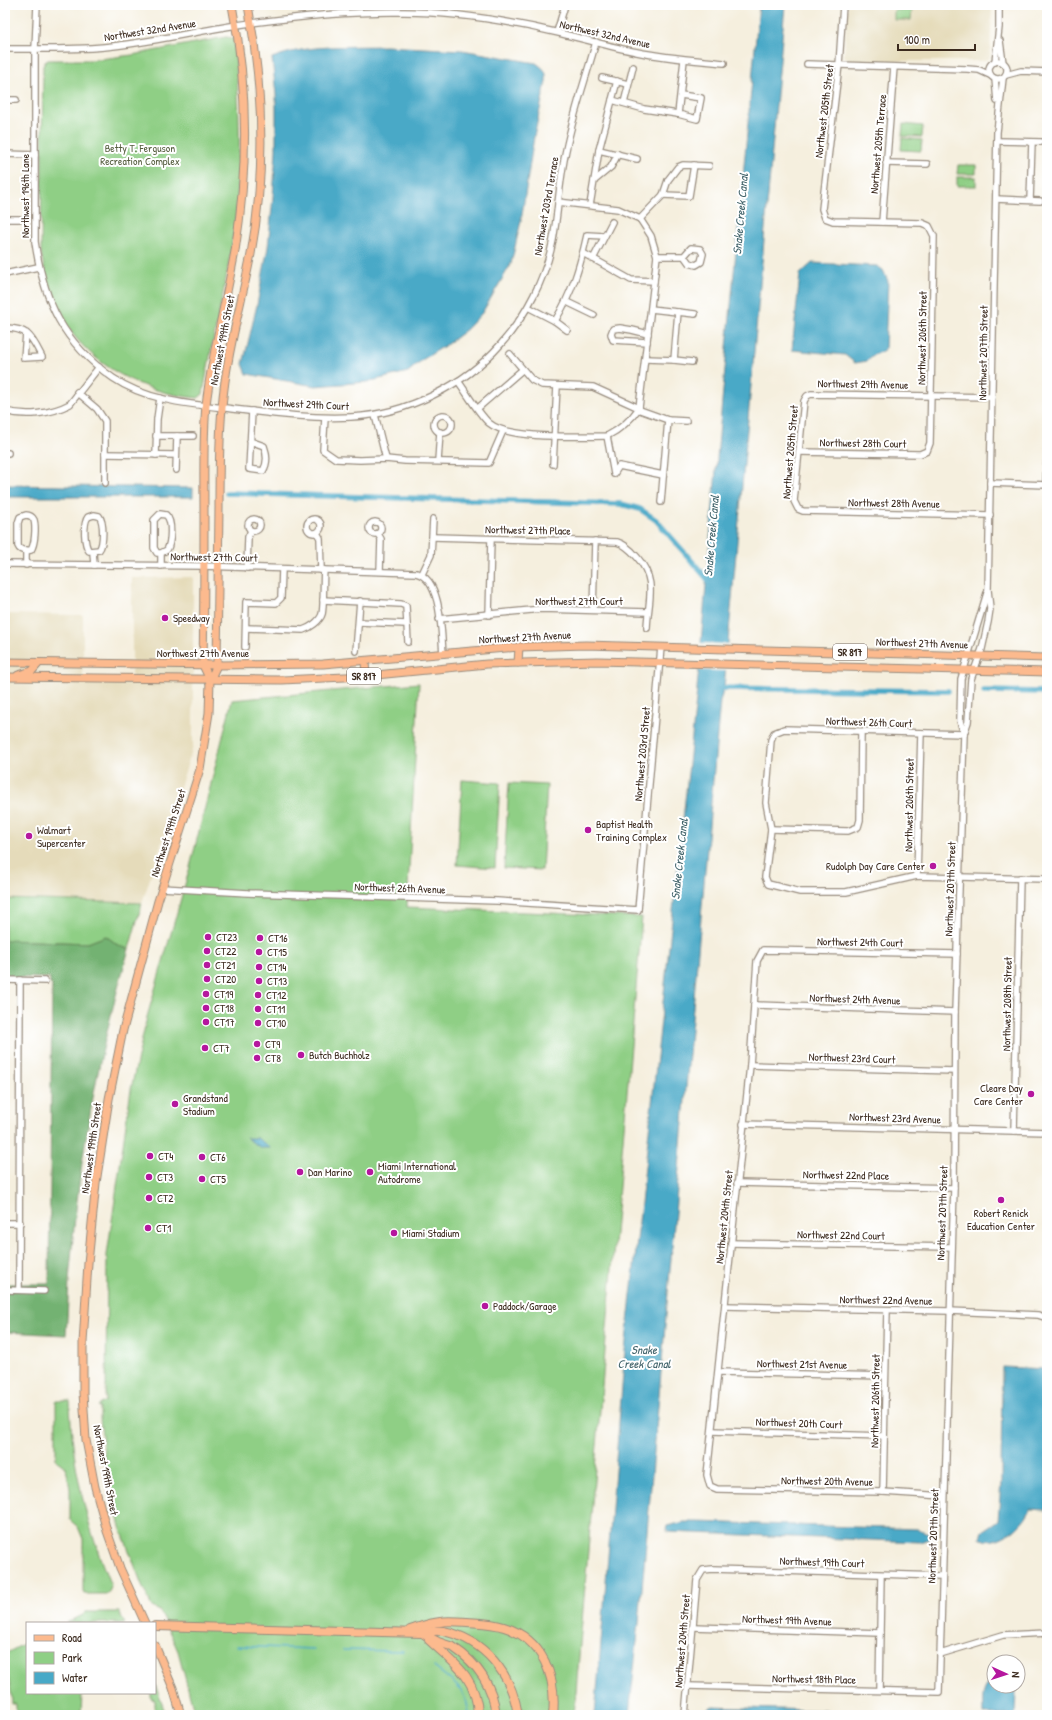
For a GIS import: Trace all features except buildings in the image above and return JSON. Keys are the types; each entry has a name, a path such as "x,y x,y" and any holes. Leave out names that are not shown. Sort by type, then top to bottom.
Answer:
{"highway":[{"path":"404,1632 440,1622 484,1623 498,1625 512,1630 534,1646 549,1671 554,1689 553,1715"},
{"path":"156,1626 421,1633 441,1631 457,1635 471,1642 492,1658 508,1681 515,1697 518,1715"},
{"path":"421,1633 455,1662 464,1672 471,1684 477,1700 478,1715"},
{"path":"421,1633 438,1642 451,1646 479,1670 484,1677 493,1698 496,1715"}],"main road":[{"name":"Northwest 199th Street","path":"210,680 203,665 203,465 206,406 213,360 235,250 243,175 244,101 236,26 232,5"},
{"name":"Northwest 199th Street","path":"145,1622 107,1532 86,1440 83,1393 88,1263 96,1183 109,1099 123,1030 162,888 200,769 209,713 210,680 217,665 219,469 222,408 228,360 251,254 260,171 260,101 252,23 248,5"},
{"name":"Northwest 27th Avenue","path":"5,662 203,665 316,664 519,647 586,645 1047,658"},
{"path":"518,663 519,647"},
{"path":"365,661 366,676"},
{"name":"SR 817","path":"9,677 282,680 366,676 518,663 581,661 1047,672"},
{"path":"9,677 32,671 39,663"},
{"path":"156,1647 171,1682 181,1715"}],"street":[{"name":"Northwest 196th Lane","path":"37,5 35,50 34,242 38,267 47,297 64,330 84,354 99,367"},
{"path":"402,12 403,5"},
{"path":"557,32 565,5"},
{"name":"Northwest 205th Street","path":"843,5 839,65 822,209 825,218 833,221 882,222"},
{"path":"999,5 999,26 1004,64 1007,70 1004,77"},
{"name":"Northwest 32nd Avenue","path":"5,49 35,50 105,47 252,23 342,13 402,12 436,13 475,17 557,32 637,52 684,60 724,63"},
{"path":"992,77 989,70 993,63 999,26"},
{"name":"Northwest 203rd Terrace","path":"501,344 516,326 528,307 553,242 564,159 596,42"},
{"path":"678,114 684,60"},
{"path":"979,70 993,63 1004,64 1021,71 1047,72"},
{"path":"807,64 979,70 992,77 1004,77 1021,71"},
{"path":"624,103 628,84 634,67"},
{"name":"Northwest 205th Terrace","path":"882,222 894,67"},
{"name":"Northwest 207th Street","path":"992,77 998,117"},
{"name":"Northwest 207th Street","path":"939,1692 941,1576 954,1188 955,1012 964,734 968,722 970,686 980,656 990,609 988,590 997,141 998,117 1004,77"},
{"path":"602,78 628,84"},
{"path":"590,206 600,150 617,81"},
{"path":"612,100 655,112 678,114 697,119 701,98 681,95"},
{"path":"5,100 16,100"},
{"path":"997,141 1041,142"},
{"path":"1030,200 1032,142"},
{"path":"600,150 637,159"},
{"path":"5,154 35,155"},
{"path":"594,181 611,166 618,154"},
{"path":"886,163 927,164"},
{"path":"640,219 663,195 668,180 678,167 683,165 709,166"},
{"path":"663,195 689,196 694,165"},
{"path":"5,204 6,185"},
{"path":"996,199 1040,201"},
{"path":"458,381 488,422 502,431 526,434 606,436 618,430 630,420 639,408 657,256 651,236 640,219 618,209 558,202"},
{"path":"5,219 19,219"},
{"path":"593,259 612,222"},
{"name":"Northwest 206th Street","path":"882,222 922,223 929,226 934,236 930,444 927,451"},
{"path":"555,322 567,302 577,277 587,235 604,236"},
{"path":"583,253 631,280 654,281"},
{"path":"657,256 684,256"},
{"path":"5,274 38,267"},
{"path":"567,302 594,315"},
{"path":"528,307 567,330"},
{"path":"651,309 695,314"},
{"path":"674,360 678,312"},
{"path":"5,328 17,328 26,333 32,338 42,357 24,358 26,333"},
{"path":"647,342 613,340 611,334 613,330 620,328 648,334"},
{"name":"Northwest 29th Court","path":"99,367 115,379 142,394 206,406 325,418 375,415 409,405 458,381 483,362 501,344"},
{"path":"510,354 532,380 542,385 592,387 639,408 640,410 668,420 686,421"},
{"path":"646,359 692,362"},
{"path":"5,411 16,415 43,412 70,404 77,392 99,367"},
{"path":"478,408 522,370"},
{"path":"553,464 557,386"},
{"path":"77,392 97,409 104,421 105,483"},
{"name":"Northwest 29th Avenue","path":"807,396 818,393 992,397"},
{"name":"Northwest 205th Street","path":"798,509 794,501 804,401 807,396"},
{"path":"156,455 156,436 160,398"},
{"path":"250,441 264,446 266,466 263,470 249,469 250,441 252,411"},
{"path":"375,415 386,459"},
{"path":"325,418 323,450 336,459 386,459 405,461 489,463 502,431"},
{"path":"661,502 668,420"},
{"path":"438,461 440,432"},
{"path":"156,436 193,436"},
{"path":"176,470 177,436"},
{"path":"606,436 614,474 619,466 663,475"},
{"name":"Northwest 28th Court","path":"799,452 920,454 927,451"},
{"path":"105,454 176,456"},
{"path":"990,483 1047,485 1047,459"},
{"name":"Northwest 28th Avenue","path":"798,509 803,511 990,514"},
{"path":"160,514 166,515 170,520 169,548 165,553 161,554 157,553 154,548 154,520 160,514"},
{"path":"26,515 30,516 34,520 33,546 30,550 26,550 22,550 18,546 18,523 20,517 26,515"},
{"path":"94,515 99,516 102,521 102,544 99,550 94,552 88,550 86,546 86,523 88,517 94,515"},
{"path":"433,519 431,555 422,574 429,580 436,594 443,654"},
{"path":"247,568 248,538 251,531"},
{"path":"246,628 307,629 316,622 322,614 322,570 320,538 317,533"},
{"path":"378,534 381,539 380,572"},
{"name":"Northwest 27th Place","path":"433,537 595,541 617,542 623,544 645,566 650,578 650,592 647,612"},
{"path":"489,615 491,539"},
{"path":"593,610 595,541"},
{"path":"26,550 26,565"},
{"path":"94,552 94,565"},
{"path":"161,554 161,566"},
{"name":"Northwest 27th Court","path":"5,564 203,566 422,574"},
{"path":"246,647 246,602 276,604 281,598 282,569"},
{"name":"Northwest 207th Street","path":"964,734 960,721 961,679 988,590"},
{"path":"323,600 360,601 401,604 406,606 408,642"},
{"path":"356,651 360,601"},
{"name":"Northwest 27th Court","path":"439,619 542,609 647,612"},
{"path":"647,612 647,628"},
{"path":"359,622 406,624"},
{"name":"Northwest 203rd Street","path":"638,910 661,647"},
{"name":"Northwest 26th Court","path":"770,829 766,803 771,740 774,733 781,729 964,734"},
{"path":"861,732 860,820 858,827 848,831 770,829 765,877 768,884 800,892 846,892 917,876 1047,879"},
{"name":"Northwest 206th Street","path":"917,876 920,733"},
{"name":"Northwest 208th Street","path":"1014,1131 1020,878"},
{"name":"Northwest 26th Avenue","path":"162,888 248,893 497,901 638,910"},
{"name":"Northwest 24th Court","path":"763,950 958,954"},
{"name":"Northwest 204th Street","path":"710,1486 707,1475 750,1065 757,960 763,950"},
{"path":"5,980 45,981"},
{"path":"18,1290 20,1223 20,980"},
{"name":"Northwest 24th Avenue","path":"754,1006 955,1012"},
{"name":"Northwest 23rd Court","path":"750,1065 954,1071"},
{"name":"Northwest 23rd Avenue","path":"743,1124 1047,1132"},
{"name":"Northwest 22nd Place","path":"737,1183 954,1188"},
{"path":"5,1223 20,1223"},
{"name":"Northwest 22nd Court","path":"731,1243 951,1247"},
{"path":"5,1290 44,1291"},
{"name":"Northwest 22nd Avenue","path":"725,1306 950,1311 1038,1315 1047,1318"},
{"name":"Northwest 206th Street","path":"883,1492 887,1310"},
{"name":"Northwest 21st Avenue","path":"718,1372 885,1376"},
{"name":"Northwest 20th Court","path":"712,1431 884,1436"},
{"name":"Northwest 20th Avenue","path":"710,1486 717,1489 883,1492 944,1496"},
{"name":"Northwest 19th Court","path":"703,1570 713,1568 941,1576"},
{"name":"Northwest 204th Street","path":"685,1715 697,1580 703,1570"},
{"path":"879,1690 881,1575"},
{"name":"Northwest 19th Avenue","path":"694,1627 880,1633"},
{"path":"940,1654 1003,1635 1047,1633"},
{"name":"Northwest 18th Place","path":"688,1686 939,1692"}],"shaded area":[{"path":"848,5 992,5 990,58 984,61 850,61 844,56"},
{"path":"193,577 193,747 142,903 5,899 6,614 83,615 83,683 132,683 132,578"}],"green space":[{"path":"894,10 912,10 911,20 894,20"},
{"name":"Betty T. Ferguson Recreation Complex","path":"226,37 232,38 234,41 238,88 239,159 237,206 231,250 203,394 198,398 175,395 153,389 112,369 93,356 77,340 64,321 53,300 47,282 41,252 43,66 48,60 92,60 132,55"},
{"path":"903,124 923,126 922,137 902,136"},
{"path":"902,138 922,140 921,151 901,150"},
{"path":"958,165 976,165 976,174 957,174"},
{"path":"957,177 976,177 976,186 957,186"},
{"name":"Miami International Autodrome","path":"419,683 407,907 642,917 574,1715 195,1715 178,1651 160,1611 152,1607 120,1527 105,1463 100,1407 98,1406 106,1401 107,1255 131,1089 147,1017 190,867 232,700"},
{"path":"462,780 500,783 495,868 457,865"},
{"path":"509,783 547,785 542,870 504,868"},
{"path":"5,899 142,903 129,949 119,946 106,936 88,943 5,940"},
{"path":"106,936 119,946 129,949 118,987 100,1064 85,1141 69,1278 66,1335 5,1332 5,1284 49,1284 52,984 50,984 50,978 5,977 5,940 88,943"},
{"path":"56,1401 70,1401 73,1448 77,1471 88,1518 102,1564 111,1586 107,1594 84,1594 83,1592 83,1539 78,1527 70,1520 70,1489 67,1473 64,1466 56,1460"},
{"path":"86,1612 119,1612 124,1622 68,1622"},
{"path":"26,1643 26,1694 82,1694 81,1715 16,1715 16,1704 12,1704 5,1654"},
{"path":"156,1687 166,1715 155,1715 155,1700 151,1699 151,1694 156,1694"}],"water":[{"name":"Snake Creek Canal","path":"759,5 785,5 724,688 720,701 639,1623 629,1715 595,1715 625,1350 696,700"},
{"path":"386,46 462,50 536,63 545,71 546,82 534,137 521,221 511,264 482,313 467,329 446,345 422,360 408,372 367,382 315,386 247,374 243,364 257,305 268,247 273,197 276,150 276,95 272,58 299,50 313,48"},
{"path":"812,263 877,266 883,270 888,281 885,349 874,354 867,361 855,363 845,355 792,350 800,274"},
{"path":"5,485 193,488 193,497 5,497"},
{"path":"246,1138 257,1138 271,1148 261,1148"},
{"path":"1002,1367 1047,1369 1047,1510 1030,1509 1022,1522 1011,1532 1001,1538 990,1541 980,1538 982,1531 998,1520 1001,1483"},
{"path":"684,1522 918,1529 931,1534 931,1538 920,1542 668,1532 666,1530 667,1526"},
{"path":"986,1686 986,1694 1016,1694 1015,1715 983,1715 984,1690"},
{"path":"710,1707 879,1712 883,1715 705,1715 706,1711"}],"pier":[{"path":"699,643 730,644 727,671 697,670"}],"waterway":[{"path":"227,493 621,504 640,509 656,520 710,582"},
{"path":"717,688 948,691"},
{"path":"984,691 1047,692"},
{"path":"237,1646 314,1649"},
{"path":"343,1650 403,1651"},
{"path":"434,1667 453,1682 462,1692 468,1706 469,1715"}],"place":[{"name":"Speedway","path":"165,618"},
{"name":"Baptist Health Training Complex","path":"588,830"},
{"name":"Walmart Supercenter","path":"29,836"},
{"name":"Rudolph Day Care Center","path":"933,866"},
{"name":"CT23","path":"208,937"},
{"name":"CT16","path":"260,938"},
{"name":"CT22","path":"207,951"},
{"name":"CT15","path":"259,952"},
{"name":"CT21","path":"207,965"},
{"name":"CT14","path":"259,967"},
{"name":"CT20","path":"207,979"},
{"name":"CT13","path":"259,981"},
{"name":"CT19","path":"206,994"},
{"name":"CT12","path":"258,995"},
{"name":"CT18","path":"206,1008"},
{"name":"CT11","path":"258,1009"},
{"name":"CT17","path":"206,1022"},
{"name":"CT10","path":"258,1023"},
{"name":"CT9","path":"257,1044"},
{"name":"CT7","path":"205,1048"},
{"name":"Butch Buchholz","path":"301,1055"},
{"name":"CT8","path":"257,1058"},
{"name":"Cleare Day Care Center","path":"1031,1094"},
{"name":"Grandstand Stadium","path":"175,1104"},
{"name":"CT4","path":"150,1156"},
{"name":"CT6","path":"202,1157"},
{"name":"Dan Marino","path":"300,1172"},
{"name":"Miami International Autodrome","path":"370,1172"},
{"name":"CT3","path":"149,1177"},
{"name":"CT5","path":"202,1179"},
{"name":"CT2","path":"149,1198"},
{"name":"Robert Renick Education Center","path":"1001,1200"},
{"name":"CT1","path":"148,1228"},
{"name":"Miami Stadium","path":"394,1233"},
{"name":"Paddock/Garage","path":"485,1306"}]}
